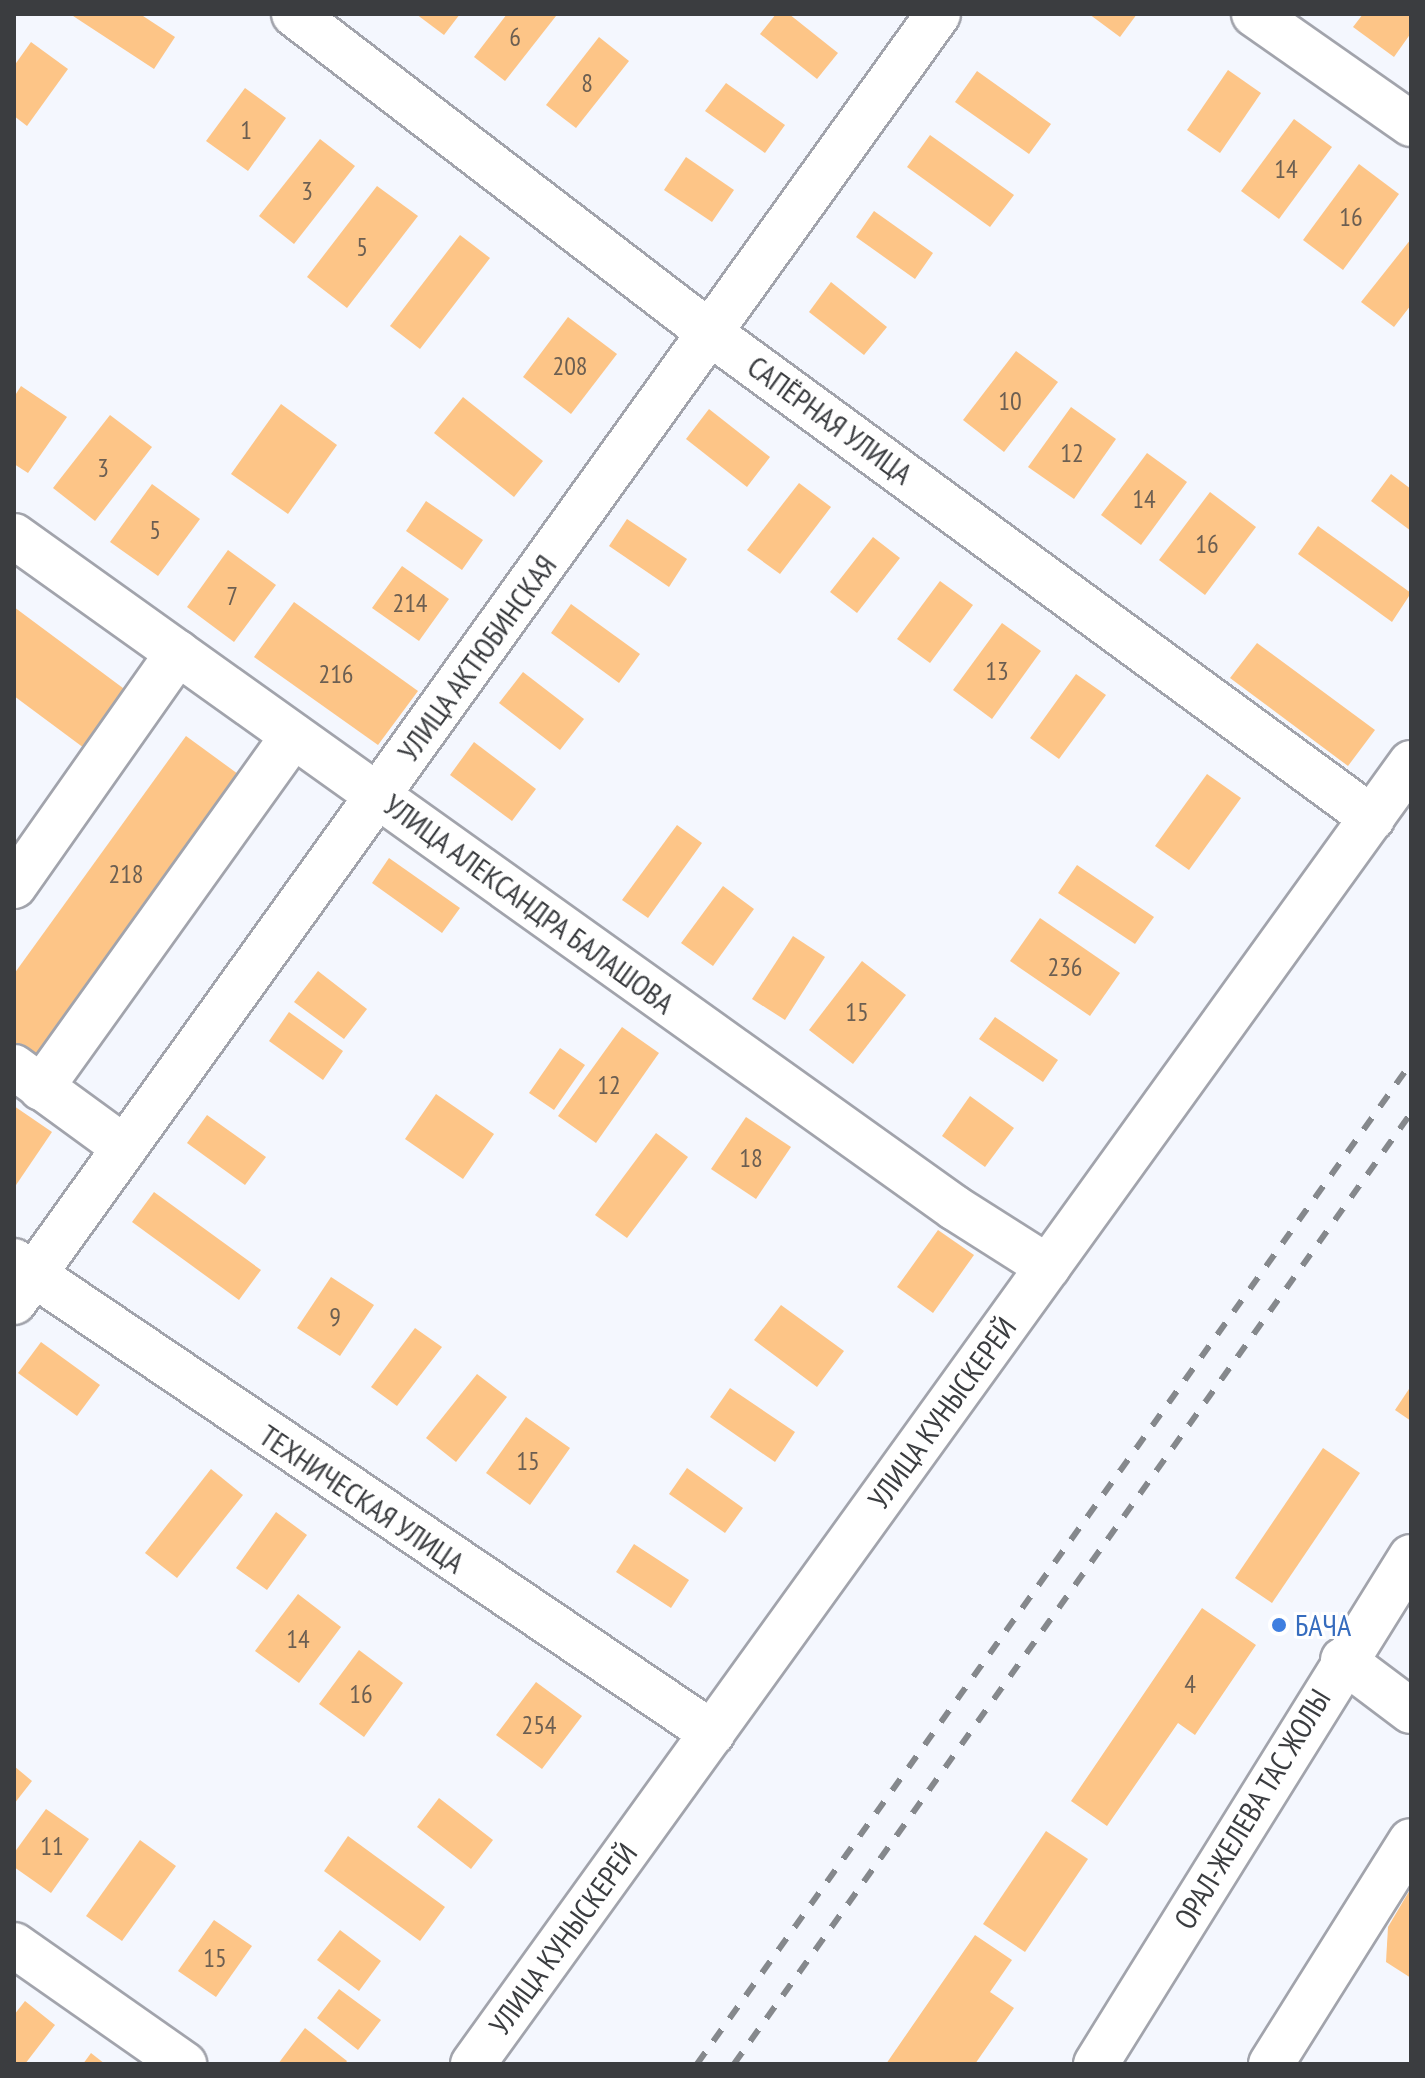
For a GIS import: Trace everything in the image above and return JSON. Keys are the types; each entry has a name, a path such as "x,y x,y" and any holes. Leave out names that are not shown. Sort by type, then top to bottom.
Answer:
{"street":[{"name":"САПЁРНАЯ УЛИЦА","path":"294,14 710,333 1372,818"},
{"name":"УЛИЦА АКТЮБИНСКАЯ","path":"20,1279 125,1148 938,14"},
{"path":"1254,14 1411,124"},
{"name":"УЛИЦА АЛЕКСАНДРА БАЛАШОВА","path":"14,536 955,1208 1048,1267"},
{"path":"14,886 178,653"},
{"path":"125,1148 27,1078 293,736"},
{"name":"УЛИЦА КУНЫСКЕРЕЙ","path":"473,2064 1411,763"},
{"name":"ТЕХНИЧЕСКАЯ УЛИЦА","path":"20,1279 712,1733"},
{"name":"ОРАЛ-ЖЕЛЕВА ТАС ЖОЛЫ","path":"1096,2064 1343,1660 1411,1557"},
{"path":"1343,1660 1411,1711"},
{"path":"1271,2064 1411,1841"},
{"path":"14,1945 184,2064"}],"building":[{"path":"70,14 140,14 175,37 154,69"},
{"path":"416,14 460,14 444,35"},
{"path":"507,14 556,16 505,81 474,57"},
{"path":"776,14 789,14 838,53 817,79 760,34"},
{"path":"1089,14 1137,14 1120,37"},
{"path":"1363,14 1411,14 1411,33 1394,57 1353,27"},
{"path":"599,37 629,61 576,128 546,105"},
{"path":"31,42 68,69 27,126 14,116 14,66"},
{"path":"1228,70 1261,93 1220,153 1187,130"},
{"path":"977,71 1051,124 1029,154 955,102"},
{"path":"726,83 785,125 765,153 705,111"},
{"path":"245,88 286,118 248,171 206,141"},
{"path":"1294,119 1332,147 1279,219 1241,191"},
{"path":"930,135 1014,195 990,227 907,167"},
{"path":"320,139 355,166 294,244 259,216"},
{"path":"686,157 734,190 712,222 664,190"},
{"path":"1359,164 1399,194 1343,270 1303,240"},
{"path":"377,186 418,216 347,308 307,277"},
{"path":"874,211 933,253 915,279 856,237"},
{"path":"460,235 490,258 420,349 390,326"},
{"path":"1411,239 1411,305 1394,327 1361,302"},
{"path":"831,282 887,327 864,355 809,312"},
{"path":"568,317 617,354 571,414 523,377"},
{"path":"1016,351 1058,382 1004,452 963,420"},
{"path":"21,386 67,417 28,473 14,464 14,397"},
{"path":"463,397 543,461 514,497 434,433"},
{"path":"281,404 337,445 288,514 231,474"},
{"path":"1071,407 1116,439 1074,499 1028,467"},
{"path":"709,409 770,457 747,487 686,439"},
{"path":"110,415 152,447 95,521 53,488"},
{"path":"1147,453 1187,482 1141,545 1101,515"},
{"path":"1391,474 1411,489 1411,531 1371,501"},
{"path":"799,483 831,507 780,574 747,550"},
{"path":"152,484 200,519 158,576 110,542"},
{"path":"1210,492 1256,527 1205,595 1159,560"},
{"path":"426,501 483,540 462,570 406,531"},
{"path":"627,519 687,559 669,587 609,546"},
{"path":"1318,526 1411,593 1392,622 1298,554"},
{"path":"873,537 900,558 857,613 830,592"},
{"path":"228,550 276,585 234,642 187,607"},
{"path":"402,566 449,599 419,641 372,608"},
{"path":"940,581 973,605 930,663 897,639"},
{"path":"294,602 418,691 378,745 254,657"},
{"path":"571,604 640,654 619,683 551,633"},
{"path":"14,607 127,691 84,748 14,696"},
{"path":"1002,623 1041,651 992,719 953,690"},
{"path":"1257,643 1375,730 1348,766 1230,678"},
{"path":"523,672 584,719 560,750 499,703"},
{"path":"1076,674 1106,695 1059,759 1030,738"},
{"path":"186,736 238,774 34,1058 14,1043 14,974"},
{"path":"474,742 536,789 512,821 450,775"},
{"path":"1207,774 1241,798 1189,870 1155,846"},
{"path":"677,825 702,843 648,918 622,900"},
{"path":"389,858 460,908 442,933 372,883"},
{"path":"1077,865 1154,917 1135,944 1058,893"},
{"path":"723,886 754,909 713,966 681,943"},
{"path":"1040,918 1120,973 1090,1016 1010,961"},
{"path":"793,936 825,957 785,1020 752,999"},
{"path":"862,961 906,995 853,1064 809,1030"},
{"path":"318,971 367,1009 344,1039 294,1002"},
{"path":"289,1012 343,1051 323,1080 269,1041"},
{"path":"995,1017 1058,1060 1043,1082 979,1039"},
{"path":"622,1027 659,1053 596,1143 558,1116"},
{"path":"560,1048 585,1065 554,1110 529,1093"},
{"path":"436,1094 494,1134 463,1179 405,1139"},
{"path":"970,1096 1014,1128 985,1167 942,1136"},
{"path":"14,1106 52,1132 14,1188"},
{"path":"207,1115 266,1157 245,1185 187,1143"},
{"path":"746,1117 791,1147 756,1199 711,1169"},
{"path":"656,1133 688,1157 627,1238 595,1215"},
{"path":"154,1192 261,1270 239,1300 132,1222"},
{"path":"938,1230 974,1255 933,1313 897,1287"},
{"path":"331,1277 374,1305 340,1356 297,1328"},
{"path":"781,1305 844,1351 817,1387 754,1340"},
{"path":"415,1328 442,1347 397,1406 371,1387"},
{"path":"41,1342 100,1385 77,1416 18,1373"},
{"path":"477,1374 507,1397 456,1462 426,1438"},
{"path":"1411,1386 1411,1421 1395,1410"},
{"path":"730,1388 795,1432 775,1462 710,1417"},
{"path":"526,1417 570,1448 530,1505 486,1473"},
{"path":"1323,1448 1360,1473 1272,1603 1235,1578"},
{"path":"687,1468 743,1508 725,1533 669,1494"},
{"path":"211,1469 243,1495 177,1578 145,1553"},
{"path":"276,1512 307,1535 267,1590 236,1568"},
{"path":"634,1544 689,1580 671,1608 616,1572"},
{"path":"298,1594 341,1627 299,1683 255,1651"},
{"path":"1202,1608 1256,1645 1195,1735 1178,1723 1107,1826 1071,1801"},
{"path":"359,1650 403,1683 364,1737 319,1704"},
{"path":"536,1682 582,1716 542,1769 496,1735"},
{"path":"14,1766 32,1781 14,1804"},
{"path":"439,1798 493,1840 471,1869 417,1827"},
{"path":"46,1809 89,1839 51,1893 14,1867 14,1853"},
{"path":"1046,1831 1088,1859 1025,1952 983,1924"},
{"path":"348,1836 445,1907 420,1941 324,1871"},
{"path":"140,1840 176,1866 122,1941 86,1916"},
{"path":"1411,1888 1411,1978 1386,1962 1388,1927"},
{"path":"214,1920 252,1946 216,1997 178,1971"},
{"path":"340,1930 381,1961 359,1991 317,1960"},
{"path":"975,1935 1012,1960 990,1992 1014,2008 975,2064 886,2064"},
{"path":"339,1989 381,2020 358,2050 317,2018"},
{"path":"25,2001 55,2025 25,2064 14,2064 14,2015"},
{"path":"305,2028 347,2061 345,2064 278,2064"},
{"path":"91,2053 105,2064 83,2064"}],"railway":[{"path":"697,2064 1411,1063"},
{"path":"734,2064 1411,1113"}],"place":[{"name":"БАЧА","path":"1279,1625"}]}
